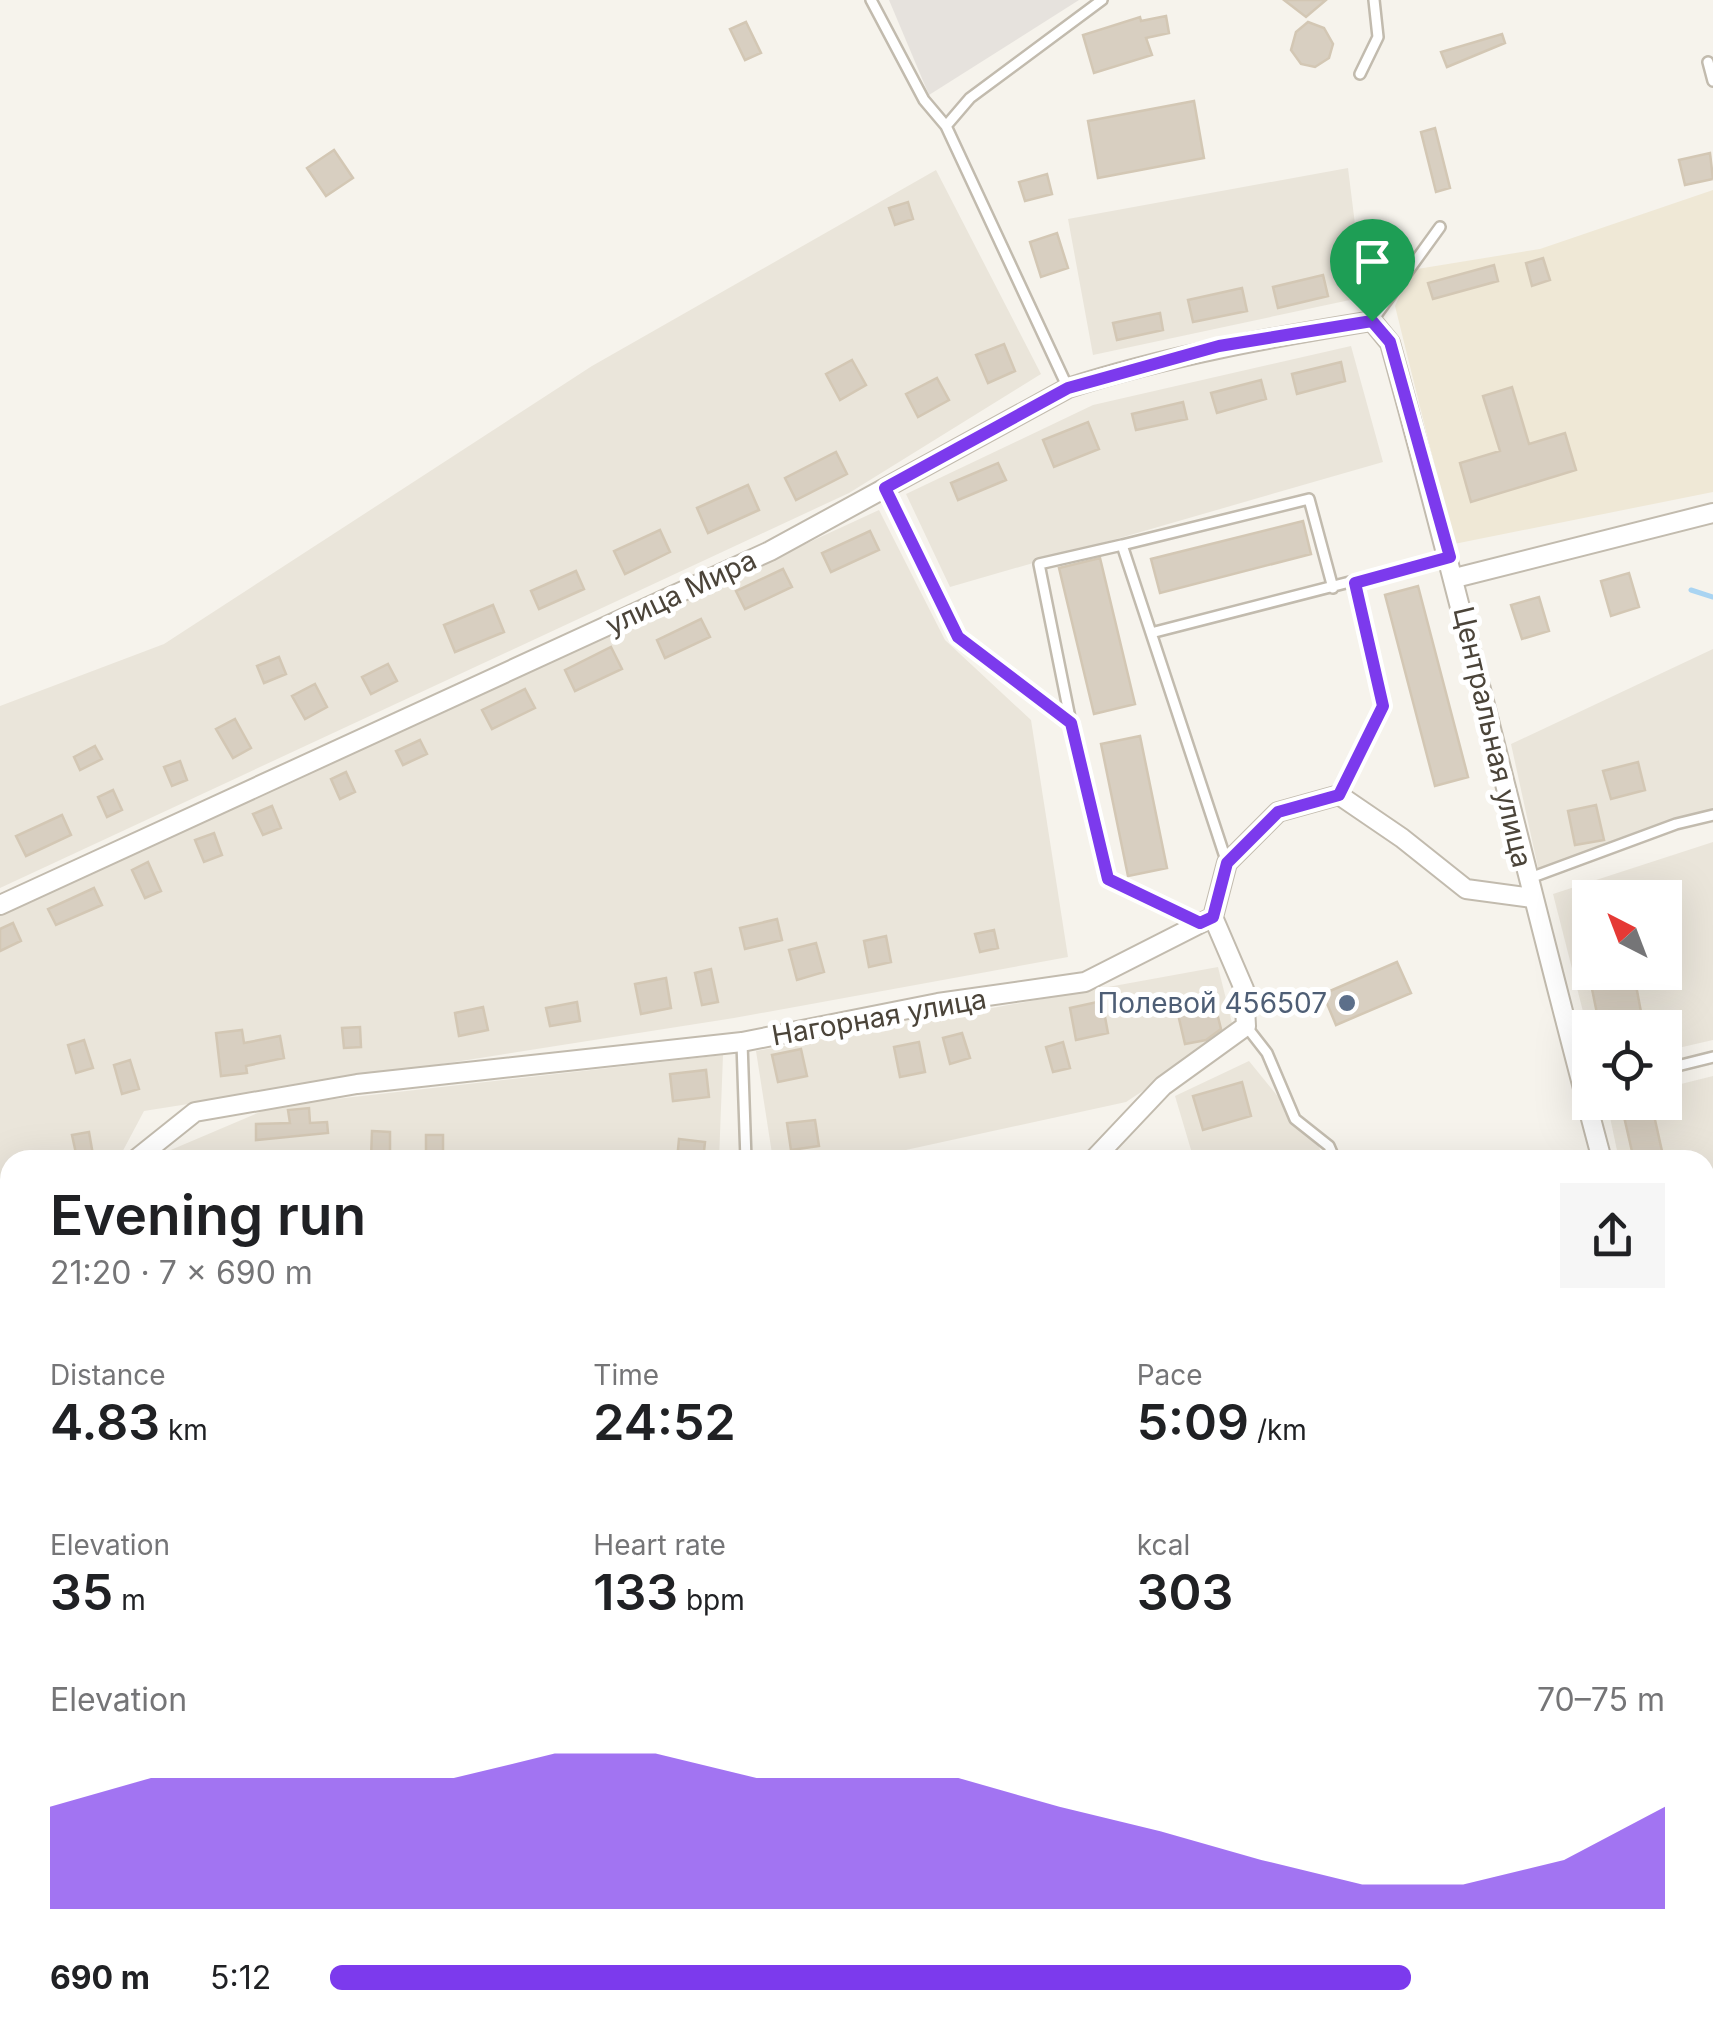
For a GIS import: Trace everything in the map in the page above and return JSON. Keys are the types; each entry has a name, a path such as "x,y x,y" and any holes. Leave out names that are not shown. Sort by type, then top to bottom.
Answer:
{"street":[{"name":"улица Мира","path":"0,905 770,551 1068,388 1219,346 1372,321"},
{"name":"Центральная улица","path":"1372,321 1390,342 1450,557 1532,898 1572,1039"},
{"path":"1455,578 1713,512"},
{"path":"1102,1150 1163,1086 1246,1026 1244,989 1206,920 1227,863 1278,812 1339,795 1466,889 1532,898"},
{"name":"Нагорная улица","path":"148,1150 195,1112 357,1084 742,1042 938,1004 1085,982 1206,920"},
{"name":"Центральная улица","path":"1593,1120 1600,1150"}],"lane":[{"path":"870,0 924,100 946,126 1068,388"},
{"path":"946,126 970,98 1102,0"},
{"path":"1360,74 1378,36 1374,0"},
{"path":"1708,62 1713,81"},
{"path":"1372,321 1440,227"},
{"path":"885,488 958,637 1071,723"},
{"path":"1206,920 1108,879 1039,564 1309,499 1334,588"},
{"path":"1122,545 1227,863"},
{"path":"1151,633 1450,557"},
{"path":"1339,795 1383,706 1355,583"},
{"path":"1528,879 1676,824 1713,815"},
{"path":"1246,1026 1267,1053 1294,1119 1330,1150"},
{"path":"742,1042 746,1150"},
{"path":"1682,1065 1713,1057"}],"shaded area":[{"path":"889,0 1079,0 929,95"},
{"path":"1348,168 1364,297 1093,355 1068,219"},
{"path":"936,170 1041,374 849,493 0,888 0,706 164,644 592,366"},
{"path":"1713,190 1713,492 1454,544 1395,306 1411,270 1540,249"},
{"path":"1351,346 1383,462 950,587 906,494 1093,405"},
{"path":"879,510 945,640 1031,720 1068,957 734,1018 144,1111 123,1150 0,1150 0,915"},
{"path":"1713,649 1713,812 1539,872 1511,744"},
{"path":"1713,842 1713,1040 1682,1047 1682,1010 1583,1010 1577,990 1682,990 1682,880 1596,880"},
{"path":"1572,888 1572,968 1553,894"},
{"path":"1218,967 1234,1031 1126,1102 906,1150 771,1150 756,1051"},
{"path":"723,1055 719,1150 171,1150 274,1106"},
{"path":"1249,1061 1320,1150 1191,1150 1175,1096"},
{"path":"1713,1076 1713,1150 1617,1150 1611,1120 1682,1120 1682,1084"}],"building":[{"path":"1284,0 1326,0 1306,17"},
{"path":"1166,16 1169,33 1146,38 1152,55 1094,73 1083,35 1140,17 1141,21"},
{"path":"746,22 761,53 745,60 730,29"},
{"path":"1308,22 1324,28 1333,44 1329,58 1315,67 1301,64 1291,50 1296,32"},
{"path":"1502,34 1505,43 1447,67 1441,52"},
{"path":"1194,101 1204,158 1098,178 1088,121"},
{"path":"1435,128 1450,188 1436,192 1421,132"},
{"path":"334,150 353,178 326,196 307,168"},
{"path":"1710,153 1713,179 1685,185 1679,160"},
{"path":"1047,174 1052,194 1025,201 1019,182"},
{"path":"908,202 913,219 895,225 889,208"},
{"path":"1057,233 1068,268 1041,277 1030,242"},
{"path":"1543,258 1550,280 1532,286 1526,263"},
{"path":"1494,265 1498,281 1433,299 1428,283"},
{"path":"1323,275 1328,296 1278,308 1273,287"},
{"path":"1242,288 1247,311 1193,322 1188,300"},
{"path":"1160,313 1163,330 1117,340 1113,323"},
{"path":"1004,344 1015,371 988,383 976,355"},
{"path":"852,360 866,385 840,400 826,374"},
{"path":"1341,362 1345,381 1297,394 1292,374"},
{"path":"937,378 949,400 918,417 906,394"},
{"path":"1261,380 1266,399 1217,413 1211,393"},
{"path":"1512,387 1529,444 1565,433 1576,470 1471,502 1460,463 1500,451 1483,396"},
{"path":"1183,402 1187,419 1136,430 1132,414"},
{"path":"1088,422 1099,449 1054,467 1043,440"},
{"path":"836,452 847,474 796,500 785,478"},
{"path":"998,463 1006,480 958,500 951,483"},
{"path":"748,485 759,510 708,533 697,508"},
{"path":"1303,521 1311,554 1160,593 1151,559"},
{"path":"660,530 670,552 625,574 614,551"},
{"path":"870,531 879,550 831,572 822,553"},
{"path":"1100,558 1135,704 1094,714 1059,568"},
{"path":"783,569 792,587 745,609 736,591"},
{"path":"576,571 584,589 539,609 531,591"},
{"path":"1629,573 1639,607 1611,616 1601,581"},
{"path":"1418,586 1468,777 1435,786 1385,595"},
{"path":"1539,597 1549,631 1522,639 1511,605"},
{"path":"493,605 504,632 455,652 444,625"},
{"path":"701,619 710,637 665,658 657,640"},
{"path":"611,647 622,669 575,691 565,670"},
{"path":"279,657 286,674 264,683 257,666"},
{"path":"388,664 397,681 371,694 362,677"},
{"path":"315,684 327,707 305,719 292,696"},
{"path":"525,689 535,708 492,729 482,710"},
{"path":"235,719 251,748 233,758 216,729"},
{"path":"1140,736 1167,868 1128,876 1101,744"},
{"path":"420,740 427,754 403,765 396,751"},
{"path":"95,746 102,759 80,770 74,757"},
{"path":"180,761 187,780 172,786 164,767"},
{"path":"1638,762 1645,790 1611,799 1603,771"},
{"path":"346,772 355,792 340,799 331,779"},
{"path":"113,790 122,810 107,817 98,797"},
{"path":"1596,805 1604,840 1575,845 1568,811"},
{"path":"272,806 281,828 263,835 253,814"},
{"path":"62,815 71,835 26,856 16,836"},
{"path":"214,833 222,855 204,862 195,840"},
{"path":"148,862 161,891 145,898 132,870"},
{"path":"94,888 102,905 56,925 48,909"},
{"path":"777,919 782,940 745,949 740,928"},
{"path":"13,923 21,941 0,951 0,929"},
{"path":"994,930 998,948 980,952 975,934"},
{"path":"886,936 891,962 869,967 864,941"},
{"path":"816,943 824,972 797,980 789,950"},
{"path":"1397,962 1411,993 1336,1025 1323,994"},
{"path":"711,969 718,1002 702,1005 695,973"},
{"path":"666,978 671,1008 641,1014 635,984"},
{"path":"1592,990 1637,990 1641,1010 1596,1010"},
{"path":"1102,1001 1108,1033 1076,1040 1070,1008"},
{"path":"1214,1001 1221,1029 1206,1040 1185,1044 1177,1010"},
{"path":"577,1002 580,1021 550,1026 546,1008"},
{"path":"483,1007 488,1030 459,1036 455,1013"},
{"path":"360,1027 361,1047 344,1048 342,1028"},
{"path":"242,1030 244,1043 280,1036 284,1058 246,1066 247,1073 221,1076 216,1033"},
{"path":"962,1033 970,1058 950,1064 943,1038"},
{"path":"84,1040 93,1068 76,1073 68,1045"},
{"path":"919,1042 925,1072 900,1077 894,1047"},
{"path":"1063,1042 1070,1068 1053,1072 1046,1047"},
{"path":"801,1049 807,1076 778,1082 772,1055"},
{"path":"130,1060 139,1089 122,1094 114,1065"},
{"path":"706,1070 709,1097 673,1101 670,1074"},
{"path":"1242,1082 1251,1116 1203,1130 1193,1096"},
{"path":"309,1108 310,1123 327,1122 328,1133 256,1140 256,1124 290,1123 288,1110"},
{"path":"815,1120 819,1146 791,1150 787,1123"},
{"path":"1625,1120 1655,1120 1662,1150 1632,1150"},
{"path":"372,1131 390,1132 390,1150 371,1150"},
{"path":"89,1132 92,1150 75,1150 72,1135"},
{"path":"426,1135 443,1135 443,1150 426,1150"},
{"path":"679,1139 705,1142 704,1150 678,1150"}],"waterway":[{"path":"1691,590 1713,597"}],"place":[{"name":"Полевой 456507","path":"1347,1003"}],"route":[{"path":"1372,321 1390,342 1450,557 1355,583 1383,706 1339,795 1278,812 1227,863 1213,917 1200,923 1108,879 1071,723 958,637 885,488 1068,388 1219,346 1372,321"}]}
